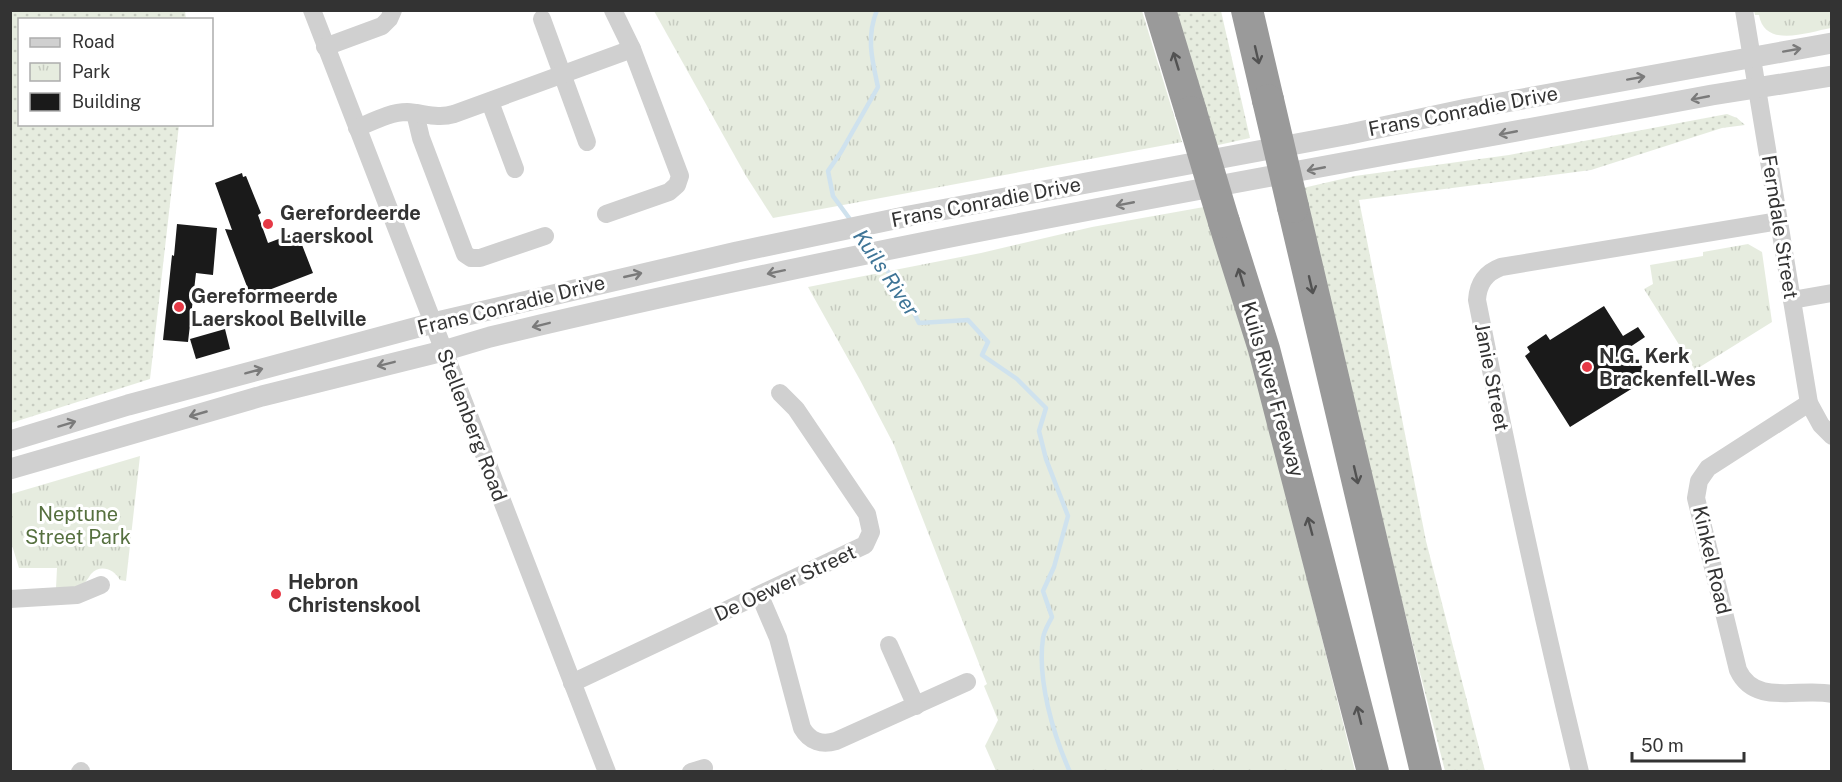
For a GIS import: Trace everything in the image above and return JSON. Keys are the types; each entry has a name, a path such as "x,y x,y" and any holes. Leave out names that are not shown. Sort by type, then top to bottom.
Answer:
{"highway":[{"name":"Kuils River Freeway","path":"1160,10 1264,350 1373,771"},
{"path":"1247,10 1426,771"}],"street":[{"name":"Stellenberg Road","path":"312,10 607,771"},
{"path":"325,47 382,26 388,22 393,10"},
{"path":"606,214 669,192 677,185 679,179 679,170 632,49 613,10"},
{"name":"Ferndale Street","path":"1744,10 1809,403 1821,425 1832,436"},
{"path":"542,19 586,142"},
{"name":"Frans Conradie Drive","path":"10,441 139,402 433,323 820,234 1350,134 1467,109 1832,43"},
{"path":"357,128 390,115 402,113 441,117 490,102 632,49"},
{"name":"Frans Conradie Drive","path":"10,469 262,396 490,338 598,311 834,260 1700,98 1832,76"},
{"path":"490,102 515,169"},
{"path":"415,113 421,138 465,254 471,258 484,257 545,236"},
{"name":"Janie Street","path":"1580,771 1541,613 1507,452 1477,300 1478,288 1485,277 1500,267 1779,221"},
{"path":"1792,300 1832,293"},
{"name":"De Oewer Street","path":"572,683 862,548 868,541 871,532 867,514 796,408 780,393"},
{"name":"Kinkel Road","path":"1809,403 1708,468 1699,481 1696,498 1738,670 1744,681 1761,692 1813,691 1832,694"},
{"path":"10,599 77,595 101,585"},
{"path":"760,596 778,638 801,723 805,733 812,739 825,743 837,741 967,682"},
{"path":"890,645 916,706"}],"green space":[{"path":"10,11 185,11 186,18 18,18 18,126 179,126 150,379 11,423"},
{"path":"654,11 1142,11 1182,142 773,218 746,176"},
{"path":"1174,11 1221,11 1250,138 1214,146"},
{"path":"1754,11 1831,11 1831,28 1800,35 1778,35 1770,32 1763,25 1759,15 1755,15"},
{"path":"1727,114 1737,118 1745,125 1722,128 1591,170 1359,200 1426,541 1485,771 1445,771 1399,590 1303,188 1355,176 1509,155"},
{"path":"1204,207 1258,382 1355,771 996,771 985,746 998,720 984,686 987,684 894,445 808,287 981,253 1092,227"},
{"path":"1748,244 1762,252 1772,322 1695,370 1644,289 1653,284 1650,265 1703,256 1703,252"},
{"name":"Neptune Street Park","path":"140,456 126,581 120,580 107,569 98,569 79,586 56,588 57,568 19,568 11,542 11,494"}],"building":[{"path":"242,173 243,177 246,176 261,213 258,215 268,243 297,232 313,273 251,297 225,229 232,230 215,183"},
{"name":"Gereformeerde Laerskool Bellville","path":"177,224 217,228 213,275 196,273 188,342 163,340"},
{"name":"N.G. Kerk Brackenfell-Wes","path":"1604,306 1623,336 1638,327 1645,337 1630,347 1649,378 1570,427 1525,356 1530,352 1527,347 1546,334 1550,340"},
{"path":"225,329 230,349 196,359 190,339"}],"waterway":[{"name":"Kuils River","path":"852,222 833,196 828,171 878,87 871,39 877,10"},
{"name":"Kuils River","path":"859,231 870,246"},
{"name":"Kuils River","path":"878,258 905,295 919,323 968,320 988,342 982,355 1017,379 1046,408 1039,431 1046,459 1068,516 1054,567 1043,591 1052,617 1043,638 1042,671 1052,724 1070,772"}],"place":[{"name":"Gerefordeerde Laerskool","path":"268,224"},
{"name":"Gereformeerde Laerskool Bellville","path":"179,307"},
{"name":"N.G. Kerk Brackenfell-Wes","path":"1587,367"},
{"name":"Hebron Christenskool","path":"276,594"}]}
